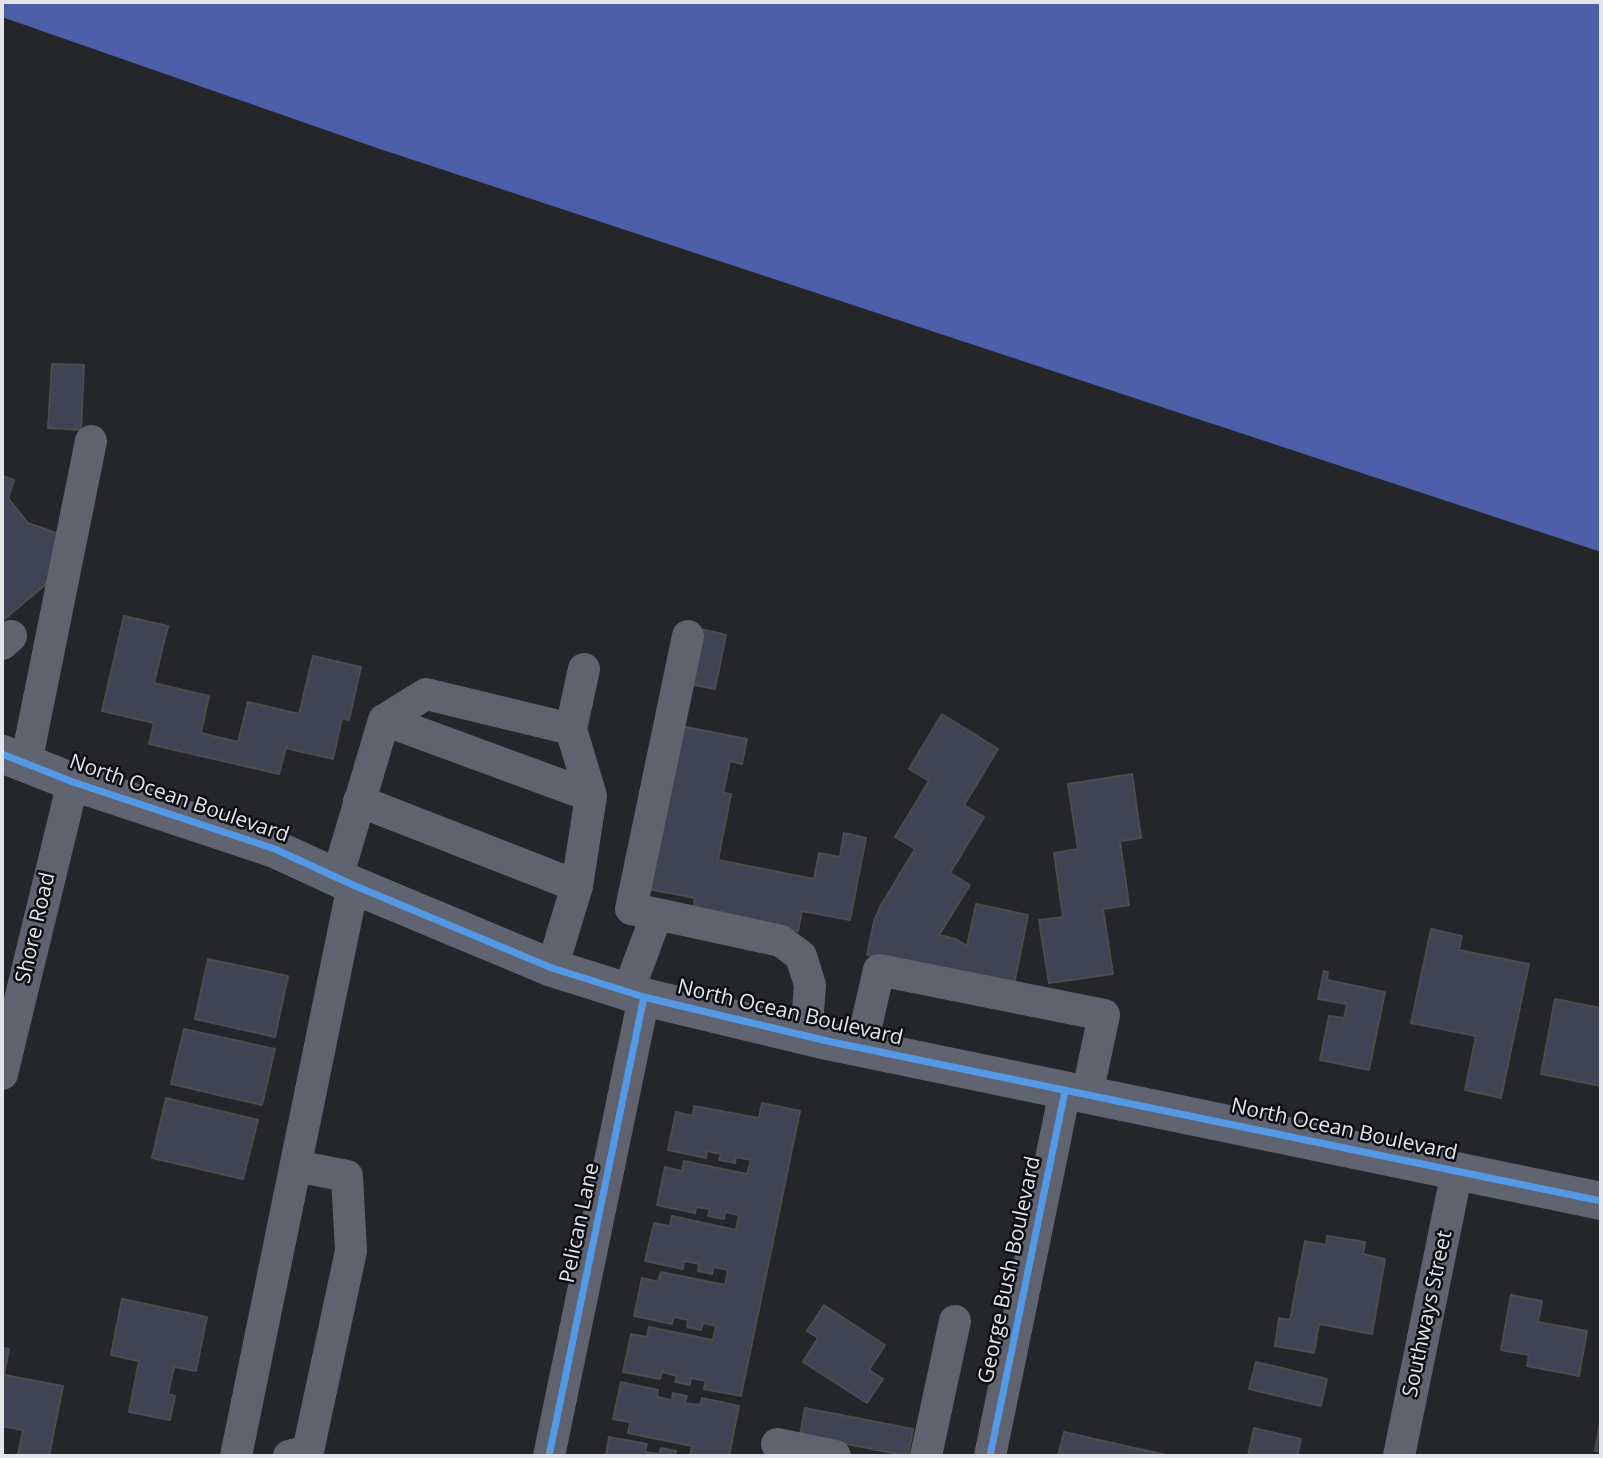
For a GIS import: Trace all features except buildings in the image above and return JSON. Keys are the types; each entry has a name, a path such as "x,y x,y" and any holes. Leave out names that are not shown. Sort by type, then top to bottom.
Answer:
{"main road":[{"name":"North Ocean Boulevard","path":"14,759 72,782 275,849 345,882 552,968 636,995 861,1048 1601,1201"}],"street":[{"path":"14,759 91,441"},
{"path":"688,636 632,909 781,940 801,956 810,985 806,1036"},
{"path":"552,968 578,886 592,796 571,729 584,669"},
{"path":"236,1456 296,1166 359,801 384,720 426,694 571,729"},
{"path":"384,720 592,796"},
{"name":"Shore Road","path":"2,1074 72,782"},
{"path":"359,801 578,886"},
{"name":"Pelican Lane","path":"550,1456 636,995 657,914"},
{"name":"George Bush Boulevard","path":"861,1048 878,970 1104,1014 1076,1093 990,1456"},
{"path":"289,1456 308,1451 351,1251 347,1176 296,1166"},
{"name":"Southways Street","path":"1399,1456 1457,1171"},
{"path":"926,1456 955,1321"},
{"path":"777,1444 835,1456"}],"water":[{"path":"2,2 1601,2 1601,552 377,148 2,17"}],"cycle path":[{"path":"2,754 73,782 275,849 353,885 552,968 644,997 827,1041 1601,1201"},
{"path":"549,1456 644,997"},
{"path":"990,1456 1065,1091"}]}
